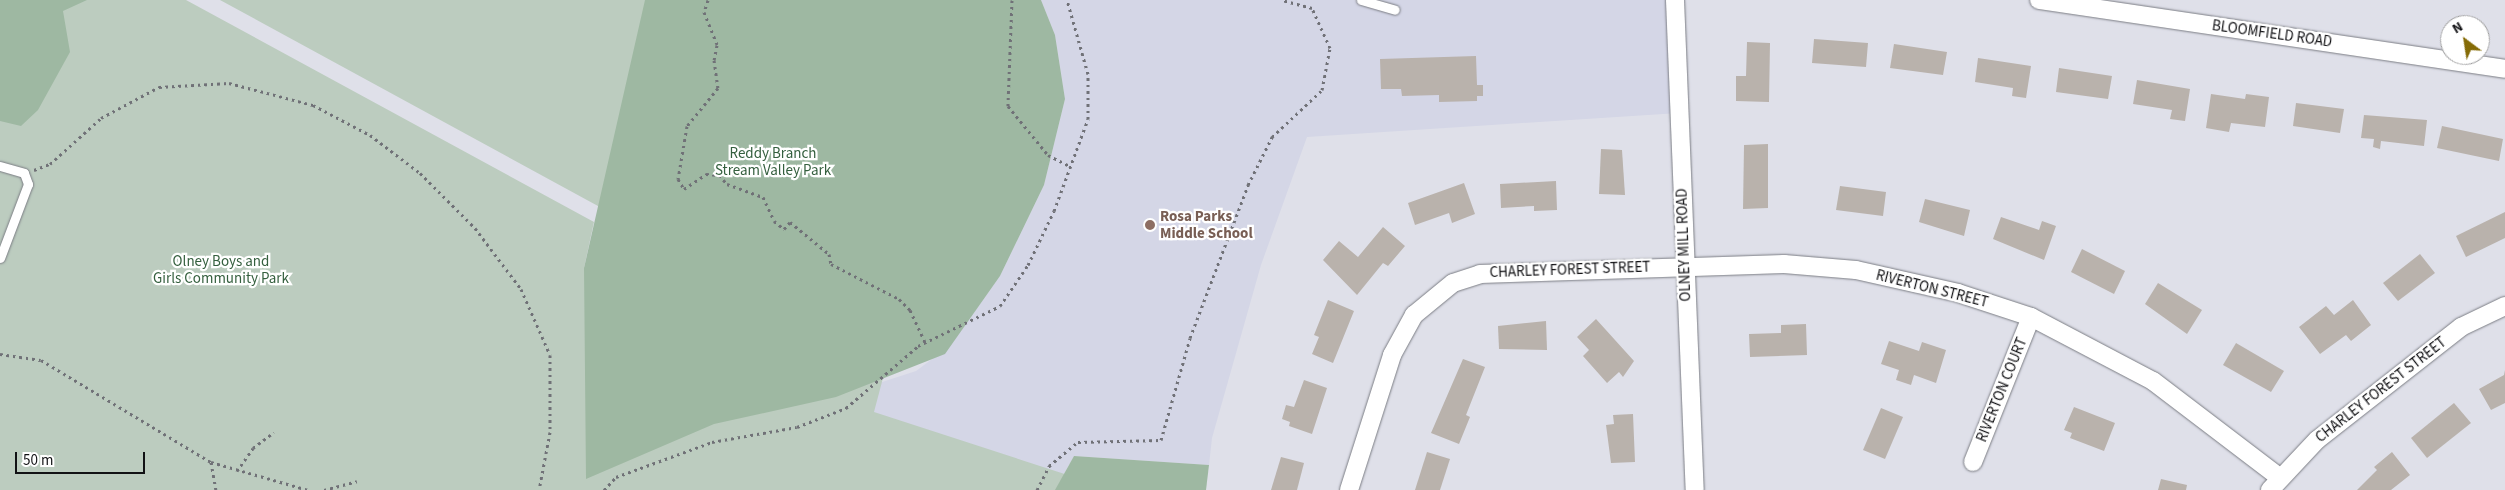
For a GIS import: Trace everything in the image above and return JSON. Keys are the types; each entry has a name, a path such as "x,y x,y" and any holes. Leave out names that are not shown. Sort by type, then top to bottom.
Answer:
{"street":[{"name":"OLNEY MILL ROAD","path":"1675,0 1695,490"},
{"name":"BLOOMFIELD ROAD","path":"2039,0 2505,68"},
{"name":"RIVERTON STREET","path":"1685,265 1784,264 1856,270 1958,293 2031,317 2153,380 2274,484"},
{"name":"CHARLEY FOREST STREET","path":"1349,490 1392,355 1414,315 1453,283 1480,274 1685,265"},
{"name":"CHARLEY FOREST STREET","path":"2274,484 2317,440 2461,327 2505,306"},
{"name":"RIVERTON COURT","path":"1973,462 2031,317"}],"lane":[{"path":"1361,0 1395,10"},
{"path":"0,166 24,173 28,184 24,200 0,258"}],"path":[{"path":"708,0 704,12 717,45 714,60 718,88 687,126 678,179 684,189 706,174 719,175 727,184 763,197 774,220 784,229 790,222 829,254 831,264 899,299 910,310 925,342"},
{"path":"1012,0 1008,106 1048,155 1070,166"},
{"path":"604,490 616,477 712,442 797,427 846,408 925,342 1000,306 1028,265 1088,119 1088,74 1067,0"},
{"path":"1037,490 1049,466 1078,442 1161,440 1190,338 1248,185 1272,137 1322,90 1330,48 1312,8 1283,0"},
{"path":"24,173 50,164 101,118 158,87 229,83 313,105 370,135 420,173 475,228 521,289 550,355 550,432 539,490"},
{"path":"0,354 41,360 211,462 236,471 308,490"},
{"path":"236,471 253,448 274,432"},
{"path":"211,462 216,490"},
{"path":"324,490 357,482"}],"shaded area":[{"name":"Rosa Parks Middle School","path":"1041,0 1675,0 1679,113 1307,137 1261,265 1212,438 1209,465 1074,456 1055,490 591,490 836,397 916,371 951,345 1000,276 1044,185 1065,99 1055,35"}],"green space":[{"name":"Olney Boys and Girls Community Park","path":"0,0 186,0 594,222 584,268 620,218 220,0 983,0 874,412 1114,490 0,490"},
{"path":"0,0 87,0 63,11 70,52 38,110 21,126 0,121"},
{"name":"Reddy Branch Stream Valley Park","path":"645,0 1041,0 1055,35 1065,99 1044,185 1000,276 945,354 836,397 714,424 586,479 584,268"},
{"path":"1074,456 1209,465 1206,490 1055,490"}],"building":[{"path":"1814,39 1868,43 1866,67 1812,63"},
{"path":"1747,42 1770,43 1769,102 1736,101 1736,76 1746,76"},
{"path":"1894,44 1947,52 1943,75 1890,68"},
{"path":"1476,56 1477,85 1483,85 1483,96 1477,96 1477,101 1439,102 1439,95 1402,96 1401,89 1381,89 1380,59"},
{"path":"1978,58 2031,66 2026,98 2012,96 2013,88 1975,82"},
{"path":"2059,68 2112,76 2108,99 2056,92"},
{"path":"2137,80 2190,89 2185,121 2170,119 2172,110 2133,104"},
{"path":"2211,94 2245,99 2246,94 2269,97 2265,127 2231,123 2229,132 2206,128"},
{"path":"2296,103 2344,109 2340,133 2293,126"},
{"path":"2364,115 2427,120 2424,146 2381,141 2380,149 2373,147 2374,139 2361,138"},
{"path":"2442,126 2503,139 2499,161 2437,148"},
{"path":"1768,144 1768,208 1743,209 1744,145"},
{"path":"1601,149 1622,150 1625,195 1599,194"},
{"path":"1556,181 1557,210 1534,211 1534,206 1501,208 1500,184"},
{"path":"1464,183 1475,214 1452,223 1449,213 1415,225 1408,203"},
{"path":"1840,186 1886,192 1883,216 1836,210"},
{"path":"1925,199 1970,210 1964,236 1919,222"},
{"path":"2505,212 2505,238 2466,257 2456,236"},
{"path":"2001,217 2039,230 2042,221 2056,226 2044,260 1993,239"},
{"path":"1383,227 1405,246 1388,266 1383,263 1357,295 1323,260 1339,241 1358,257"},
{"path":"2082,249 2125,271 2114,294 2071,272"},
{"path":"2420,254 2435,273 2398,301 2383,283"},
{"path":"2158,283 2202,310 2187,334 2145,304"},
{"path":"1328,300 1354,311 1333,363 1312,354 1319,337 1314,335"},
{"path":"2353,300 2371,325 2351,341 2346,335 2320,354 2299,327 2326,306 2334,315"},
{"path":"1596,319 1634,361 1623,377 1619,372 1607,383 1583,356 1589,350 1577,337"},
{"path":"1546,321 1547,350 1499,349 1498,326"},
{"path":"1806,324 1807,355 1750,357 1749,334 1781,333 1781,325"},
{"path":"1889,341 1919,351 1922,342 1946,350 1936,383 1914,375 1911,385 1896,380 1899,370 1881,364"},
{"path":"2236,343 2284,371 2271,392 2223,365"},
{"path":"1463,359 1485,367 1466,415 1470,417 1459,444 1431,433"},
{"path":"2505,370 2505,403 2491,410 2479,389 2504,375"},
{"path":"1304,380 1327,388 1312,434 1289,426 1290,422 1282,419 1286,405 1294,407"},
{"path":"2454,403 2471,423 2427,458 2411,438"},
{"path":"2074,407 2115,423 2104,451 2070,438 2072,433 2064,430"},
{"path":"1881,408 1903,417 1885,459 1863,450"},
{"path":"1633,414 1635,462 1611,463 1606,425 1614,424 1613,415"},
{"path":"1427,452 1450,459 1440,490 1415,490"},
{"path":"2392,452 2410,475 2391,490 2357,490 2377,470 2374,467"},
{"path":"1281,457 1304,463 1297,490 1271,490"},
{"path":"2161,479 2187,485 2186,490 2158,490"}],"place":[{"name":"Rosa Parks Middle School","path":"1150,225"}]}
